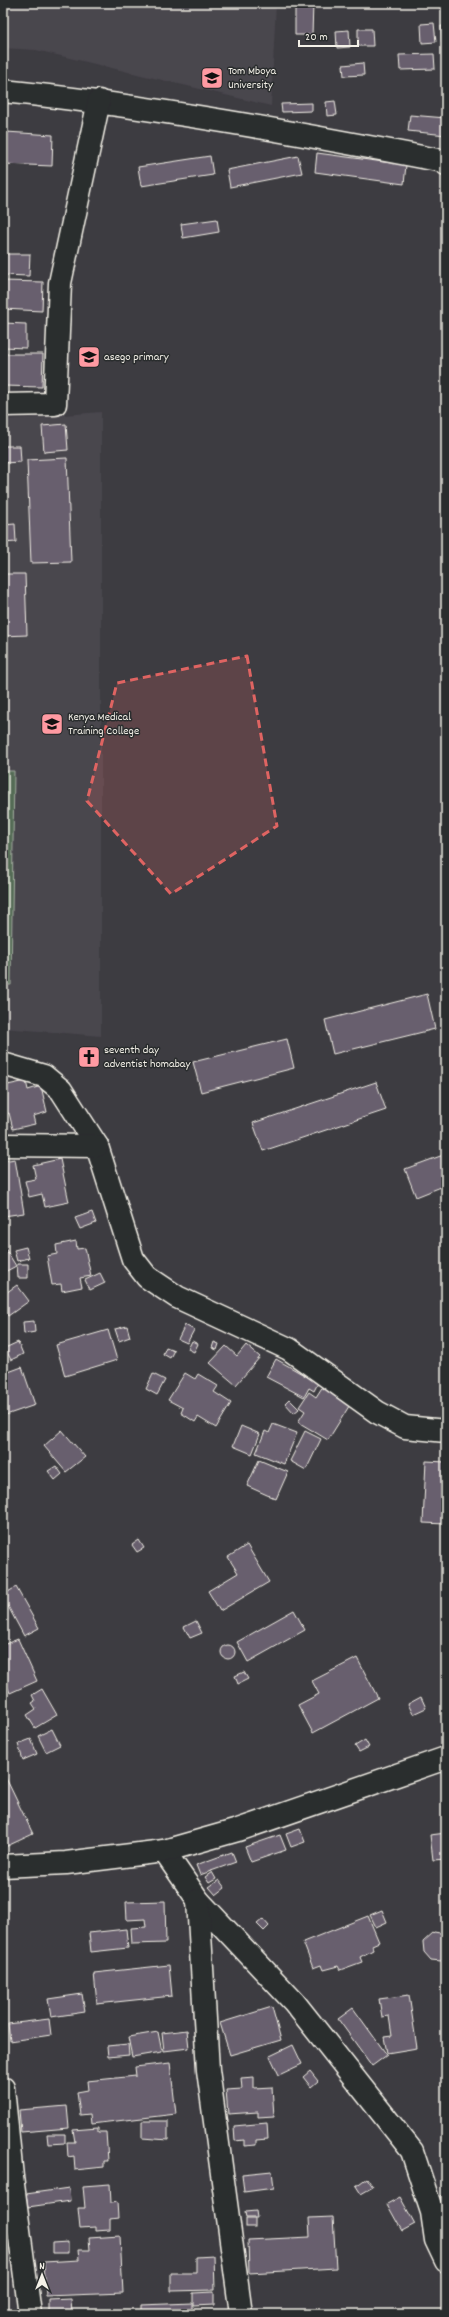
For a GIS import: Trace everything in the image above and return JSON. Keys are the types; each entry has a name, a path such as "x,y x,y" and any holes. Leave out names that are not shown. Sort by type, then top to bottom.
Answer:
{"street":[{"path":"3,91 99,100 271,128 443,161 446,164"},
{"path":"3,405 55,404 59,350 60,283 99,100"},
{"path":"3,1064 44,1076 61,1090 97,1146 133,1259 147,1277 177,1297 289,1349 377,1412 405,1427 446,1431"},
{"path":"3,1145 97,1146"},
{"path":"3,1866 66,1863 164,1851 238,1830 446,1758"},
{"path":"164,1851 198,1900 294,2002 412,2151 441,2238 446,2261"},
{"path":"198,1900 208,2070 241,2314"},
{"path":"3,2088 12,2177 30,2314"}],"highlighted area":[{"path":"247,656 277,826 171,894 87,801 117,683"}],"shaded area":[{"name":"Tom Mboya University","path":"3,3 276,3 271,106 36,50 3,48"},
{"name":"Kenya Medical Training College","path":"101,412 101,1036 3,1028 3,420"}],"green space":[{"path":"3,771 14,771 11,985 3,985"}],"building":[{"path":"295,3 313,3 312,35 295,35"},
{"path":"434,23 436,42 422,43 421,24"},
{"path":"441,26 446,26 446,43 442,43"},
{"path":"358,29 372,29 373,46 358,46"},
{"path":"349,30 350,47 337,48 336,31"},
{"path":"434,54 435,69 400,70 399,55"},
{"path":"363,63 364,75 344,76 343,65"},
{"path":"335,101 337,115 327,116 326,102"},
{"path":"312,103 312,111 282,112 281,104"},
{"path":"410,115 446,118 446,135 408,131"},
{"path":"6,132 53,135 52,166 4,164"},
{"path":"317,153 406,165 404,184 315,172"},
{"path":"210,156 213,175 141,186 138,167"},
{"path":"298,156 302,173 230,187 227,170"},
{"path":"217,219 219,232 183,238 181,224"},
{"path":"3,254 30,254 29,276 3,275"},
{"path":"3,281 43,282 42,311 3,309"},
{"path":"3,323 26,324 26,348 3,347"},
{"path":"3,354 43,354 42,387 3,386"},
{"path":"66,424 68,450 44,452 42,426"},
{"path":"3,446 20,446 21,462 3,463"},
{"path":"67,458 71,562 31,563 27,460"},
{"path":"15,524 16,542 3,543 3,525"},
{"path":"3,574 25,574 27,635 3,636"},
{"path":"427,994 435,1029 333,1054 325,1020"},
{"path":"287,1039 294,1068 201,1092 193,1062"},
{"path":"26,1081 28,1090 41,1086 47,1112 33,1116 35,1124 13,1129 9,1113 3,1115 3,1086"},
{"path":"376,1082 386,1110 263,1151 253,1123"},
{"path":"446,1154 446,1185 416,1197 405,1169"},
{"path":"15,1159 24,1213 4,1216 3,1161"},
{"path":"60,1159 69,1202 45,1207 42,1194 29,1197 25,1181 36,1179 33,1165"},
{"path":"92,1212 96,1223 80,1229 75,1218"},
{"path":"76,1241 77,1249 85,1248 91,1276 80,1278 82,1287 62,1291 61,1284 52,1285 47,1256 57,1254 56,1245"},
{"path":"3,1245 16,1266 3,1273"},
{"path":"26,1247 29,1258 17,1261 14,1250"},
{"path":"17,1264 28,1264 28,1278 18,1278"},
{"path":"100,1273 105,1283 90,1290 85,1280"},
{"path":"17,1285 29,1301 8,1316 3,1308 3,1295"},
{"path":"34,1321 35,1332 24,1334 23,1322"},
{"path":"185,1325 194,1330 187,1343 178,1339"},
{"path":"127,1326 130,1337 119,1341 115,1329"},
{"path":"108,1330 117,1360 65,1376 56,1345"},
{"path":"192,1341 198,1344 194,1352 188,1349"},
{"path":"18,1342 23,1354 11,1360 5,1348"},
{"path":"214,1342 219,1344 217,1350 212,1348"},
{"path":"246,1345 260,1357 236,1385 210,1363 226,1346 237,1356"},
{"path":"166,1347 174,1350 170,1358 163,1354"},
{"path":"276,1359 318,1383 314,1391 309,1388 304,1397 266,1377"},
{"path":"22,1367 35,1405 3,1416 3,1374"},
{"path":"185,1373 195,1379 198,1374 218,1386 214,1392 231,1403 216,1428 198,1417 195,1422 181,1413 183,1408 168,1400"},
{"path":"153,1374 165,1380 157,1395 146,1389"},
{"path":"323,1386 351,1403 328,1440 298,1422 305,1411 299,1407 309,1392 316,1397"},
{"path":"289,1399 299,1409 294,1413 285,1403"},
{"path":"273,1424 297,1433 284,1464 256,1453 265,1431 269,1433"},
{"path":"241,1426 260,1434 252,1454 233,1446"},
{"path":"62,1430 85,1457 66,1472 44,1446"},
{"path":"305,1431 321,1439 306,1470 290,1461"},
{"path":"259,1460 288,1472 276,1499 247,1486"},
{"path":"426,1461 446,1462 446,1524 423,1523"},
{"path":"56,1466 62,1474 55,1480 48,1471"},
{"path":"139,1540 144,1548 137,1552 132,1545"},
{"path":"247,1545 269,1582 220,1611 208,1591 238,1573 228,1557"},
{"path":"16,1587 39,1628 24,1636 3,1597 3,1595"},
{"path":"294,1610 305,1630 248,1662 237,1642"},
{"path":"196,1621 202,1633 190,1638 184,1627"},
{"path":"18,1639 37,1681 10,1693 3,1676 3,1645"},
{"path":"228,1645 233,1647 235,1652 233,1657 228,1659 223,1657 221,1652 223,1647"},
{"path":"357,1658 378,1698 313,1733 298,1705 319,1694 312,1681"},
{"path":"244,1672 248,1679 238,1684 235,1676"},
{"path":"42,1689 57,1715 35,1728 27,1715 36,1709 32,1703 35,1701 32,1695"},
{"path":"421,1697 426,1708 413,1714 408,1704"},
{"path":"52,1729 60,1745 46,1752 38,1736"},
{"path":"31,1739 37,1754 23,1760 18,1744"},
{"path":"365,1740 369,1747 359,1752 355,1746"},
{"path":"3,1772 33,1834 3,1848"},
{"path":"300,1829 305,1842 291,1847 286,1834"},
{"path":"446,1833 446,1859 433,1860 430,1835"},
{"path":"280,1835 286,1850 251,1862 245,1847"},
{"path":"232,1852 236,1862 200,1875 196,1865"},
{"path":"212,1872 216,1879 209,1883 205,1877"},
{"path":"219,1880 225,1888 216,1895 209,1887"},
{"path":"165,1901 166,1943 132,1944 131,1928 146,1927 145,1919 127,1920 126,1902"},
{"path":"382,1910 387,1922 376,1927 370,1915"},
{"path":"368,1916 379,1942 372,1945 373,1950 360,1957 362,1962 340,1970 338,1966 323,1970 321,1965 313,1968 303,1942"},
{"path":"263,1919 269,1926 264,1931 257,1924"},
{"path":"126,1929 128,1948 91,1952 89,1933"},
{"path":"434,1932 446,1934 446,1959 441,1961 431,1960 424,1952 423,1942"},
{"path":"169,1965 172,1996 97,2004 94,1973"},
{"path":"82,1994 85,2012 51,2017 48,1999"},
{"path":"409,1995 417,2048 387,2053 384,2037 392,2036 389,2016 382,2017 379,1999"},
{"path":"272,2007 281,2040 230,2055 220,2023"},
{"path":"353,2008 387,2055 372,2066 338,2019"},
{"path":"49,2019 51,2035 10,2041 8,2024"},
{"path":"187,2030 189,2048 164,2051 162,2033"},
{"path":"158,2032 162,2052 132,2057 128,2037"},
{"path":"128,2044 129,2055 108,2057 107,2046"},
{"path":"293,2045 302,2064 279,2075 270,2056"},
{"path":"170,2063 176,2114 91,2124 90,2114 80,2115 77,2092 88,2090 87,2081 136,2076 135,2067"},
{"path":"310,2071 318,2081 311,2087 303,2077"},
{"path":"254,2077 254,2088 272,2087 274,2116 258,2117 258,2112 228,2114 226,2090 242,2089 241,2078"},
{"path":"67,2106 69,2128 21,2132 19,2110"},
{"path":"142,2121 168,2121 168,2140 142,2138"},
{"path":"267,2123 268,2139 256,2140 256,2145 244,2146 244,2140 235,2141 234,2126"},
{"path":"98,2128 98,2132 106,2132 108,2161 104,2161 104,2167 75,2170 74,2156 68,2157 67,2142 75,2142 73,2130"},
{"path":"47,2134 65,2134 65,2143 48,2144"},
{"path":"272,2171 274,2188 244,2192 242,2174"},
{"path":"367,2178 373,2187 361,2194 356,2186"},
{"path":"110,2184 111,2203 117,2202 118,2218 110,2219 110,2230 95,2231 95,2227 80,2228 78,2208 85,2208 83,2186"},
{"path":"69,2188 70,2201 28,2207 26,2194"},
{"path":"442,2195 446,2197 446,2206 438,2201"},
{"path":"400,2197 415,2224 402,2231 387,2204"},
{"path":"256,2211 257,2218 246,2218 245,2212"},
{"path":"333,2217 336,2268 249,2273 248,2240 310,2237 309,2218"},
{"path":"246,2219 255,2219 255,2227 246,2227"},
{"path":"120,2236 123,2293 46,2296 44,2262 79,2260 78,2250 90,2250 89,2238"},
{"path":"68,2242 68,2253 52,2253 52,2243"},
{"path":"214,2256 215,2290 171,2291 171,2273 196,2273 196,2257"},
{"path":"214,2292 214,2305 193,2306 193,2293"},
{"path":"71,2299 72,2314 49,2314 49,2300"},
{"path":"192,2303 192,2314 141,2314 141,2305"}],"place":[{"name":"Tom Mboya University","path":"212,78"},
{"name":"asego primary","path":"89,357"},
{"name":"Kenya Medical Training College","path":"52,724"},
{"name":"seventh day adventist homabay","path":"89,1057"}]}
